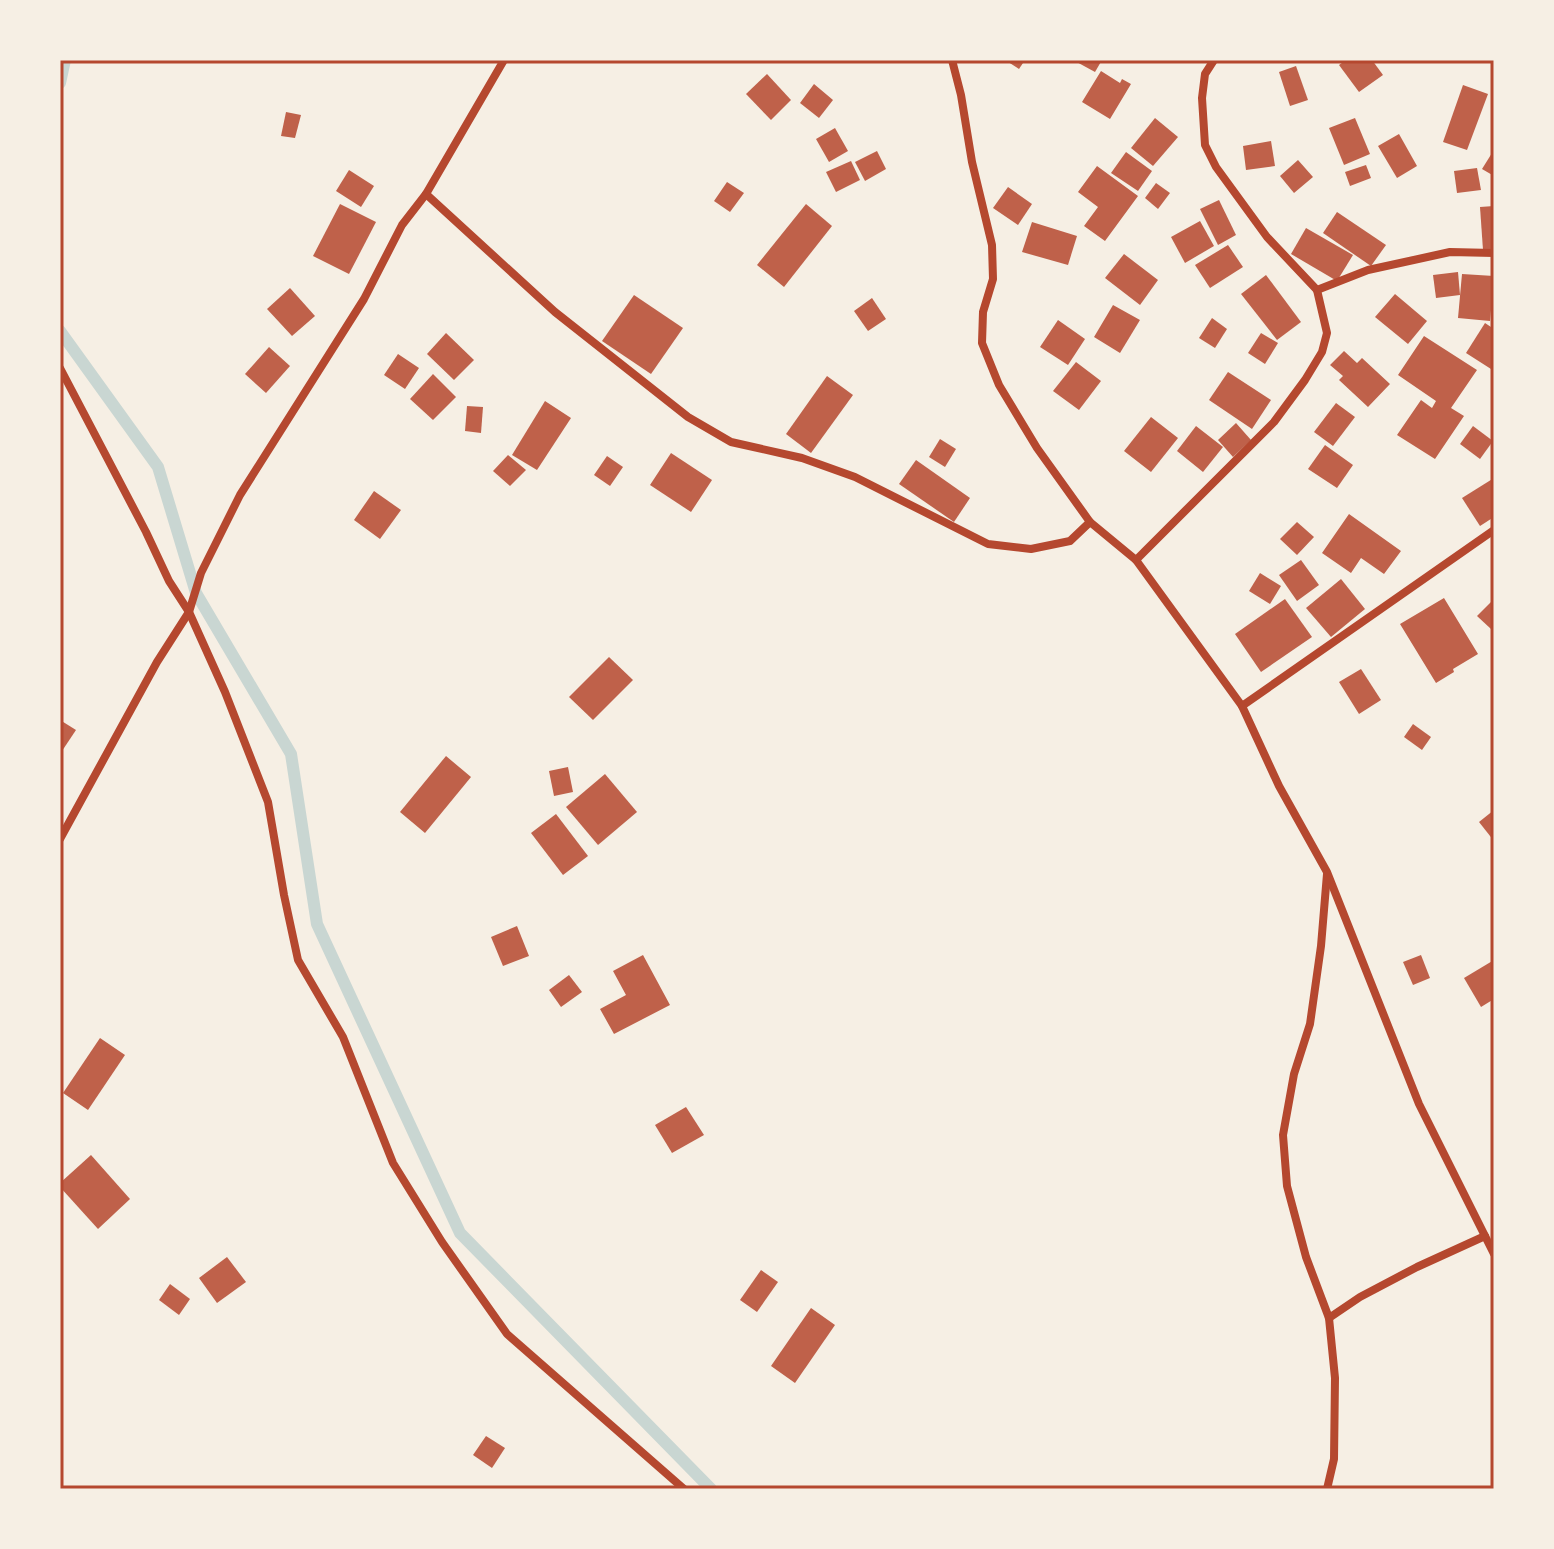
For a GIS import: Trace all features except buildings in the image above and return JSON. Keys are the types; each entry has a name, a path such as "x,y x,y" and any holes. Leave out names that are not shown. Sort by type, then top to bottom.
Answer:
{"street":[{"path":"60,839 150,674 189,612 201,573 240,495 364,299 402,225 426,194 504,60"},
{"path":"952,60 992,245 993,279 983,312 982,343 999,385 1037,448 1090,522 1136,560 1242,706 1279,786 1327,872 1419,1104 1494,1252"},
{"path":"1136,560 1274,422 1322,352 1327,333 1317,290 1267,237 1216,167 1205,145 1202,98 1205,74 1214,60"},
{"path":"426,194 555,312 688,417 731,442 802,458 855,477 988,544 1031,549 1070,541 1090,522"},
{"path":"1317,290 1368,270 1450,252 1494,253"},
{"path":"60,368 169,581 189,612 225,692 268,802 298,960 343,1037 393,1163 442,1242 507,1334 684,1489"},
{"path":"1242,706 1494,530"},
{"path":"1327,872 1310,1024 1294,1074 1283,1135 1287,1186 1306,1257 1329,1318 1335,1391 1334,1459 1327,1489"},
{"path":"1329,1318 1360,1297 1417,1267 1485,1236"}],"waterway":[{"path":"60,83 65,60"},
{"path":"60,331 158,467 196,593 291,754 317,924 460,1233 711,1489"}]}
